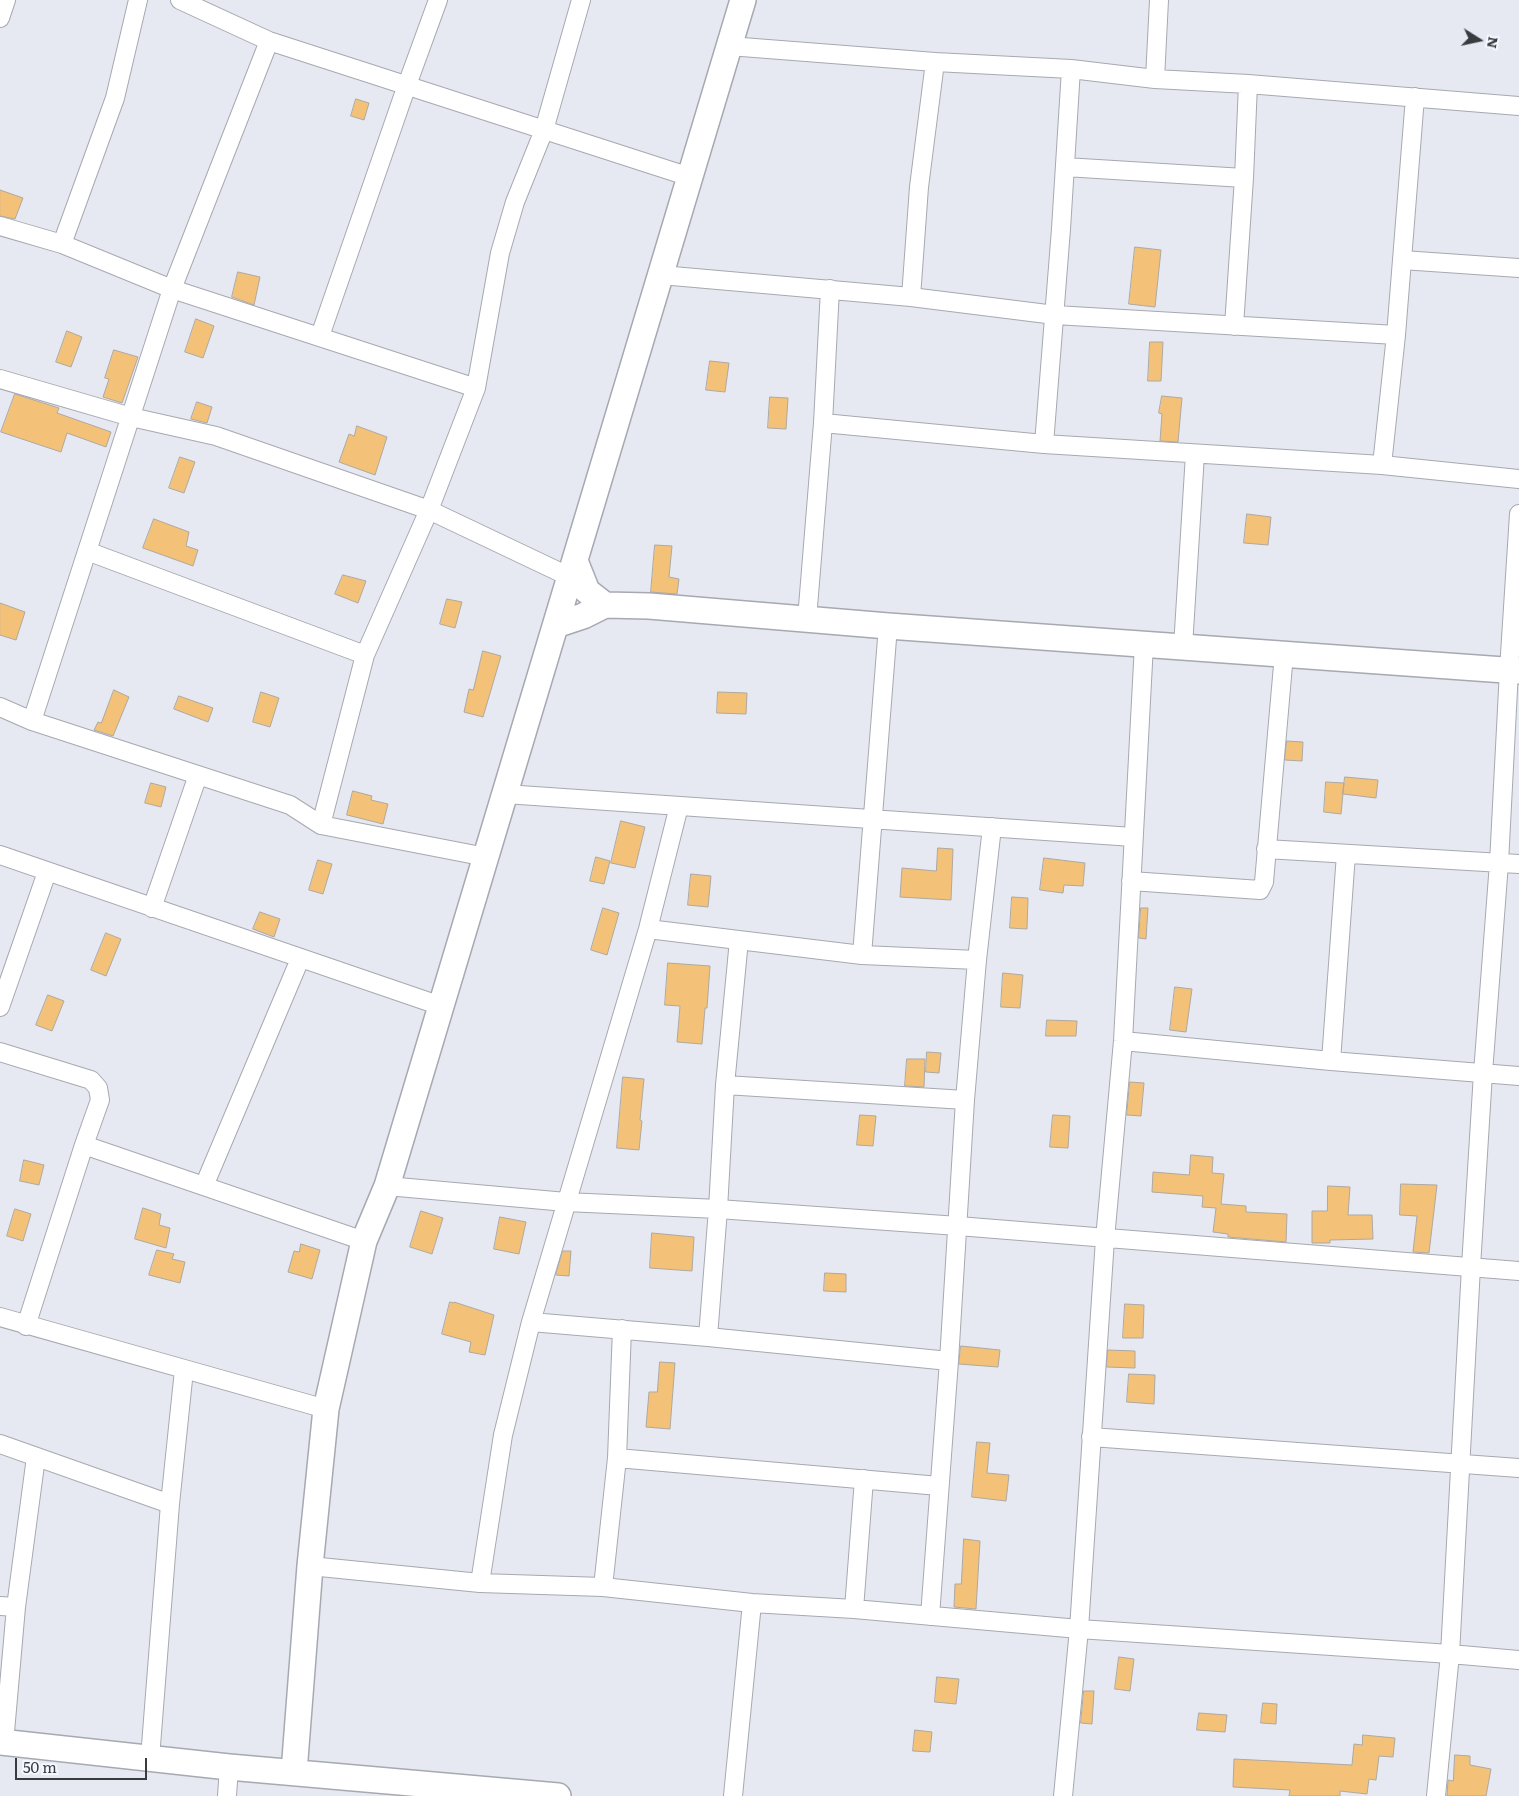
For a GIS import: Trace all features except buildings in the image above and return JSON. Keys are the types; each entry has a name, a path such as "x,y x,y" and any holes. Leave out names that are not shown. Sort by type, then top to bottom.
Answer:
{"street":[{"path":"0,18 6,0"},
{"path":"62,244 114,98 138,0"},
{"path":"180,0 270,41 690,177"},
{"path":"320,336 438,0"},
{"path":"321,825 365,656 429,510 476,388 500,253 515,202 544,130 581,0"},
{"path":"294,1772 310,1566 326,1409 364,1241 387,1186 743,0"},
{"path":"1155,80 1159,0"},
{"path":"32,721 172,289 270,41"},
{"path":"729,46 935,62 1071,69 1155,80 1248,84 1519,106"},
{"path":"910,297 919,187 935,62"},
{"path":"1044,444 1055,315 1071,69"},
{"path":"1234,326 1248,84"},
{"path":"1382,466 1396,335 1415,97"},
{"path":"1065,167 1244,178"},
{"path":"0,226 62,244 172,289 476,388"},
{"path":"1402,260 1519,268"},
{"path":"661,275 910,297 1055,315 1396,335"},
{"path":"808,619 823,423 830,289"},
{"path":"0,379 131,417 216,436 429,510 572,569 587,591 605,605"},
{"path":"823,423 1044,444 1382,466 1519,478"},
{"path":"1182,647 1195,454"},
{"path":"1436,1796 1450,1654 1483,1073 1514,671 1519,514"},
{"path":"87,551 365,656"},
{"path":"556,625 583,616 605,605 658,606 888,626 1514,671"},
{"path":"862,955 888,626"},
{"path":"1063,1796 1079,1628 1105,1239 1123,1041 1144,644"},
{"path":"1131,881 1260,890 1264,882 1284,654"},
{"path":"0,707 32,721 290,805 321,825 486,857"},
{"path":"152,908 198,775"},
{"path":"505,794 1133,837"},
{"path":"480,1583 504,1435 531,1322 648,928 679,806"},
{"path":"930,1616 949,1360 965,1100 977,960 992,827"},
{"path":"1266,849 1519,864"},
{"path":"1331,1061 1346,854"},
{"path":"0,855 441,1006"},
{"path":"0,1007 48,872"},
{"path":"648,928 862,955 977,960"},
{"path":"708,1337 725,1085 739,940"},
{"path":"204,1186 300,959"},
{"path":"1123,1041 1331,1061 1519,1076"},
{"path":"0,1052 91,1080 98,1088 100,1100 26,1326"},
{"path":"725,1085 965,1100"},
{"path":"84,1145 364,1241"},
{"path":"387,1186 566,1202 958,1226 1519,1271"},
{"path":"0,1317 26,1326 326,1409"},
{"path":"531,1322 949,1360"},
{"path":"603,1587 618,1458 622,1329"},
{"path":"150,1758 170,1504 184,1370"},
{"path":"1091,1437 1519,1468"},
{"path":"0,1444 170,1504"},
{"path":"36,1457 8,1606 2,1742 229,1767 558,1796"},
{"path":"618,1458 939,1486"},
{"path":"854,1608 864,1479"},
{"path":"310,1566 480,1583 603,1587 752,1603 854,1608 1079,1628 1519,1660"},
{"path":"733,1796 752,1603"},
{"path":"227,1796 229,1767"}]}
